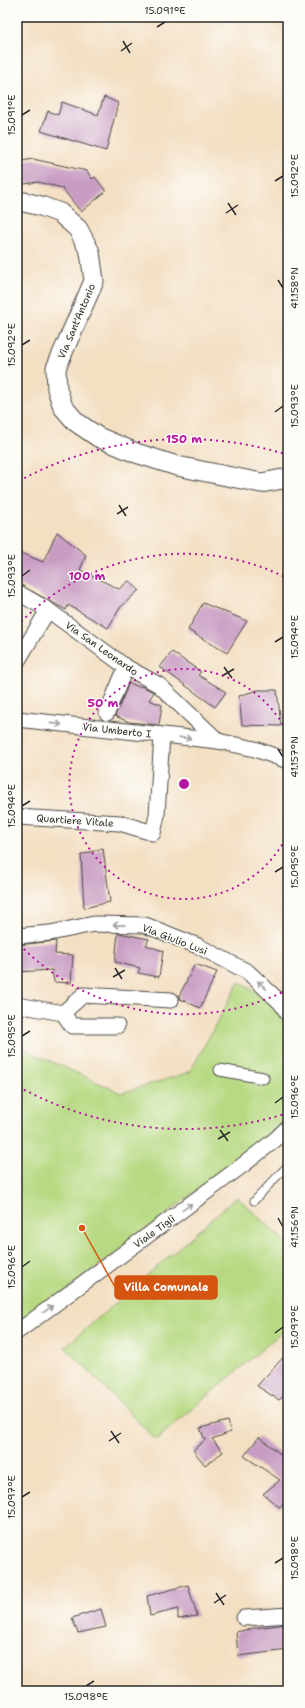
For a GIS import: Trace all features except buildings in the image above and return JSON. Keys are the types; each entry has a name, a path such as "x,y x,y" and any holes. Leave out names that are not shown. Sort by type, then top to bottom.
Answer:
{"street":[{"name":"Via Sant'Antonio","path":"17,202 41,206 60,213 78,229 90,252 94,281 56,368 57,389 63,407 76,422 98,437 136,453 177,466 260,484 288,478"},
{"name":"Via San Leonardo","path":"17,592 48,610 126,667 159,685 218,741"},
{"path":"17,662 48,610"},
{"path":"107,713 126,667"},
{"name":"Via Umberto I","path":"17,720 218,741"},
{"name":"Quartiere Vitale","path":"17,817 120,823 153,833 157,815 162,735"},
{"path":"218,741 255,749 287,763"},
{"name":"Via Giulio Lusi","path":"17,936 50,933 94,924 144,925 198,946 248,972 281,1003 288,1014"},
{"path":"63,1013 83,994 171,1000"},
{"path":"17,1005 63,1013 72,1026 117,1026"},
{"path":"220,1070 263,1078"},
{"name":"Viale Tigli","path":"17,1332 243,1165 276,1139 288,1126"},
{"path":"244,1618 288,1615"}],"lane":[{"path":"254,1201 288,1165"}],"green space":[{"path":"239,982 270,1001 288,1027 288,1116 279,1127 17,1329 17,1046 121,1093 190,1072"},
{"path":"237,1197 288,1244 288,1327 156,1440 65,1347"}],"place":[{"name":"Villa Comunale","path":"82,1228"}]}
